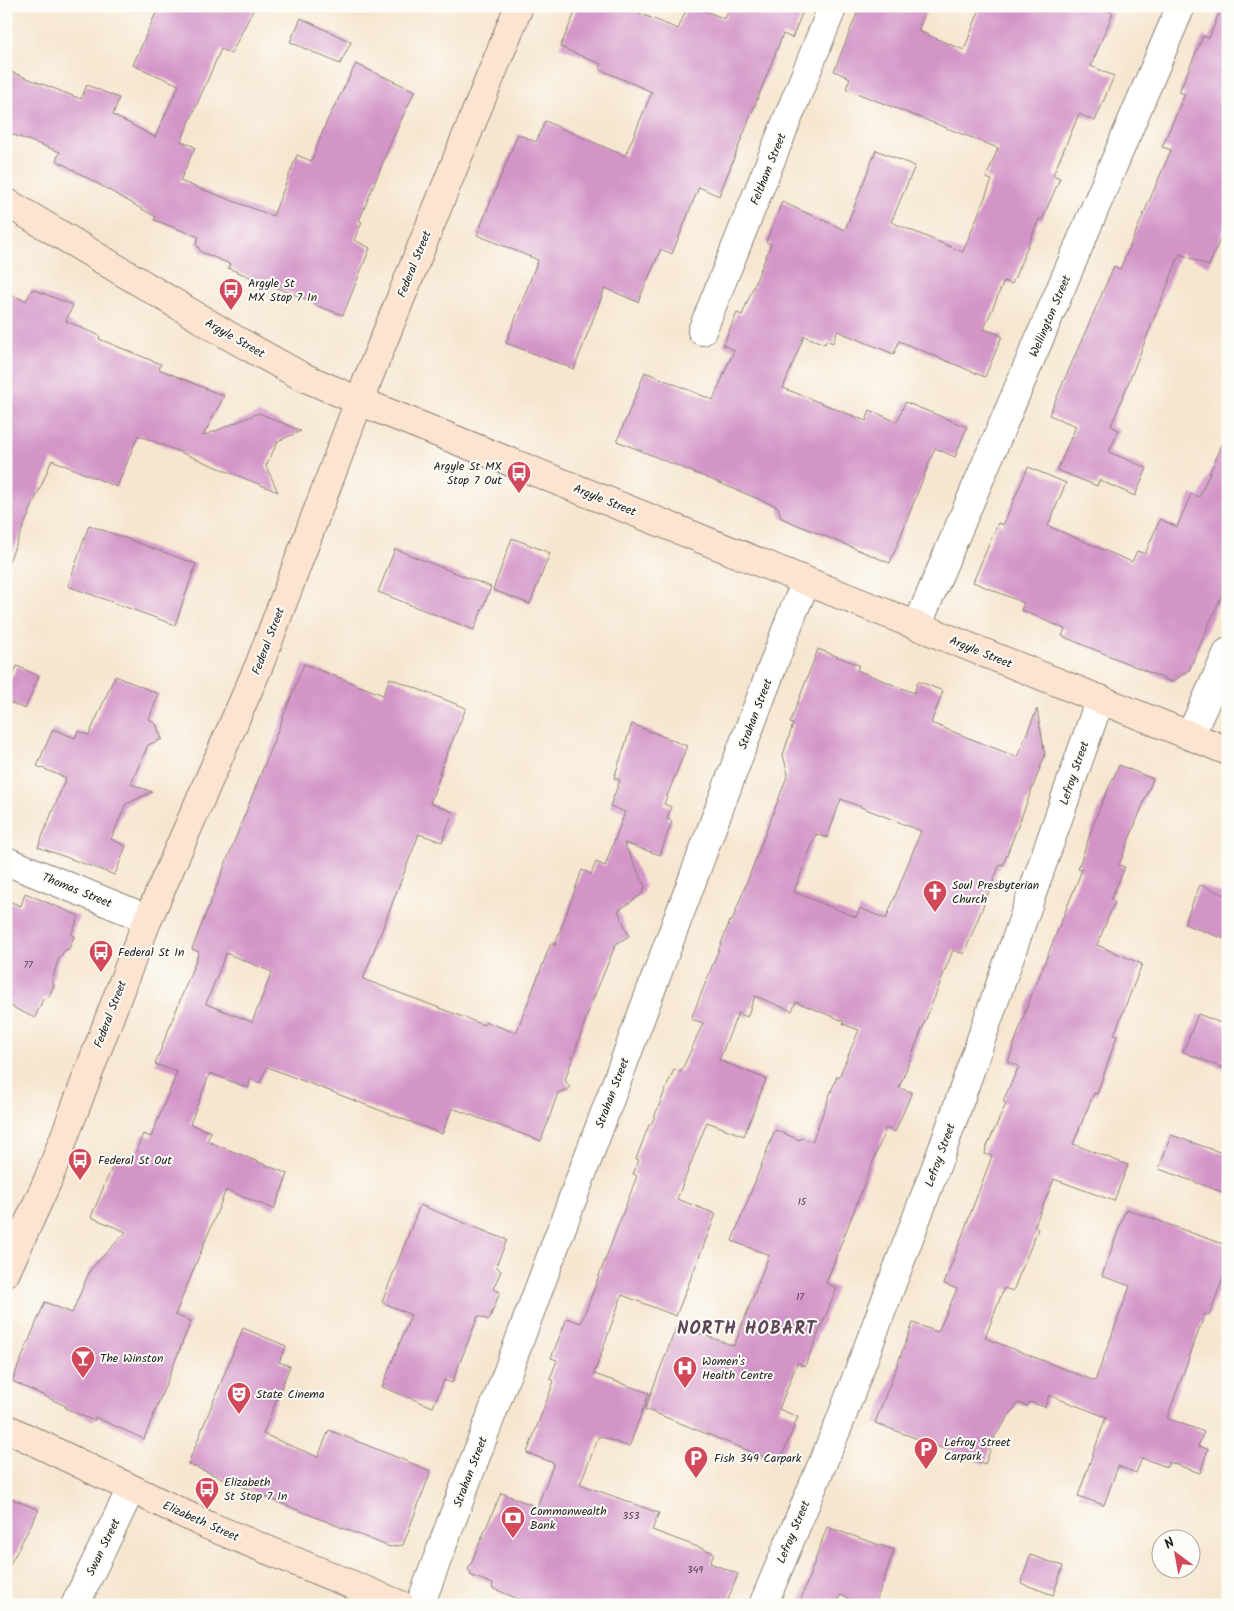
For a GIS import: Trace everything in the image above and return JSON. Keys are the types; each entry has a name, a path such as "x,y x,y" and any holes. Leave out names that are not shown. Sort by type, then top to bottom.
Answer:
{"main road":[{"name":"Federal Street","path":"6,1272 48,1180 148,919 260,663 359,401 519,6"},
{"name":"Argyle Street","path":"6,202 231,337 301,376 806,582 1228,751"},
{"name":"Elizabeth Street","path":"6,1428 207,1525 401,1605"}],"street":[{"name":"Feltham Street","path":"702,331 833,6"},
{"name":"Wellington Street","path":"917,626 1181,6"},
{"name":"Strahan Street","path":"420,1605 806,582"},
{"path":"1190,736 1228,652"},
{"name":"Lefroy Street","path":"763,1605 839,1424 943,1148 1100,699"},
{"name":"Thomas Street","path":"6,861 148,919"},
{"name":"Swan Street","path":"75,1605 131,1489"}],"building":[{"path":"159,6 255,6 231,54 221,49 181,141 195,147 180,181 273,216 297,155 311,161 327,121 356,64 415,91 394,135 359,221 362,222 354,240 370,248 343,315 314,305 315,303 228,268 230,264 201,252 196,243 199,237 154,220 156,217 56,160 60,152 6,132 6,70 81,99 87,85 119,98 113,115 155,137 179,85 133,65"},
{"path":"578,6 622,6 678,29 688,6 693,6 725,19 730,6 805,6 792,38 783,34 719,196 699,187 672,254 661,249 638,302 605,288 574,369 506,343 538,260 477,235 518,134 536,142 545,121 625,156 652,92 599,69 601,64 560,47"},
{"path":"860,6 928,6 918,31 964,50 981,6 1098,6 1113,13 1091,66 1114,76 1095,121 1079,114 1053,175 1060,178 1042,220 1039,219 1012,284 1004,281 984,329 1002,336 985,377 899,341 894,354 837,331 833,343 826,340 825,344 804,336 783,388 866,421 870,410 897,422 905,402 967,427 955,457 935,448 890,563 781,518 778,507 617,441 645,372 713,400 734,350 723,345 737,313 742,315 771,244 766,242 782,202 845,230 876,150 915,166 891,222 963,252 992,180 986,178 998,148 846,89 850,78 834,71"},
{"path":"1222,6 1228,6 1228,219 1209,266 1180,254 1111,426 1119,430 1109,452 1147,468 1135,496 1099,480 1097,486 1057,470 1076,426 1049,415 1114,266 1120,269 1171,150 1162,147 1185,94 1179,92 1203,36 1209,38"},
{"path":"301,18 351,42 340,64 290,42"},
{"path":"32,289 73,305 66,321 100,336 99,339 161,364 159,369 224,396 203,436 259,413 301,431 278,441 266,466 278,492 138,435 117,487 52,460 6,568 6,293 26,301"},
{"path":"1228,432 1228,581 1189,670 1172,682 1062,636 1065,629 1021,610 1024,603 973,582 998,523 1003,525 1028,467 1066,483 1048,526 1132,562 1137,551 1145,554 1160,519 1177,527 1191,494 1199,497"},
{"path":"89,525 196,564 175,625 68,586"},
{"path":"512,538 550,553 530,604 493,590"},
{"path":"395,549 491,587 474,630 378,592"},
{"path":"818,649 859,665 857,670 914,693 918,681 943,691 931,723 1017,757 1037,709 1045,755 1003,865 1000,864 964,954 953,950 899,1088 912,1092 895,1132 886,1128 826,1283 837,1288 805,1366 797,1363 779,1409 798,1417 779,1463 645,1409 677,1325 734,1346 769,1255 732,1241 775,1130 800,1140 801,1138 812,1142 837,1076 839,1077 859,1030 843,1024 844,1021 796,1002 792,1011 755,996 747,1017 738,1013 719,1060 766,1079 744,1136 707,1122 677,1199 716,1214 676,1316 622,1295 594,1374 649,1393 629,1447 599,1436 580,1484 659,1513 652,1530 714,1553 710,1563 738,1574 726,1605 533,1605 492,1588 493,1584 470,1575 471,1572 468,1570 501,1493 537,1507 554,1463 527,1453 554,1381 550,1379 557,1360 551,1358 567,1318 581,1323 637,1176 633,1174 639,1160 636,1159 649,1125 651,1125 674,1069 681,1072 703,1023 691,1019 730,921 732,921 788,774 783,755 793,724 790,723","holes":["841,799 921,831 886,919 860,908 856,917 794,892 816,834 827,838"]},
{"path":"304,664 383,695 390,678 466,708 439,773 441,773 430,803 453,812 442,842 419,834 363,979 484,1025 486,1022 516,1033 551,943 555,945 582,870 591,874 596,862 605,866 625,812 610,806 620,780 614,778 632,724 687,746 664,804 671,807 667,819 672,821 660,855 624,843 645,886 642,894 618,911 629,936 616,944 591,1004 565,1080 570,1088 558,1093 541,1141 452,1108 442,1134 267,1067 260,1083 251,1079 248,1088 210,1073 190,1124 211,1132 207,1141 288,1174 274,1209 226,1190 175,1315 191,1321 144,1439 95,1417 94,1421 12,1381 45,1302 72,1313 90,1270 126,1232 91,1217 116,1158 131,1164 143,1134 151,1137 177,1072 155,1064 199,952 192,949","holes":["226,953 272,972 252,1022 206,1004"]},
{"path":"17,666 39,676 25,709 6,701 6,691"},
{"path":"115,676 159,694 149,719 156,724 162,739 148,745 131,784 152,792 126,804 111,839 126,846 115,875 38,847 66,778 37,766 53,729 75,738 78,731 89,735"},
{"path":"1119,765 1153,779 1119,865 1125,867 1111,899 1115,901 1097,945 1142,964 1114,1035 1117,1036 1097,1094 1094,1093 1073,1144 1128,1165 1114,1201 1054,1179 1034,1227 1038,1229 1013,1291 1004,1288 985,1338 1095,1381 1130,1286 1102,1276 1126,1209 1228,1246 1228,1266 1209,1315 1205,1314 1167,1418 1204,1432 1198,1446 1208,1449 1200,1473 1169,1462 1167,1467 1142,1458 1136,1473 1118,1466 1104,1505 1078,1496 1106,1417 1049,1395 1045,1407 1029,1402 1027,1406 1018,1403 995,1436 985,1464 875,1423 913,1323 938,1332 957,1289 944,1284 992,1156 985,1154 986,1148 1006,1104 1003,1101 1019,1066 1008,1062 1028,1004 1082,870 1078,869 1097,814"},
{"path":"1200,885 1228,896 1228,940 1184,924"},
{"path":"25,893 79,916 72,933 74,937 69,949 65,950 58,960 52,981 54,985 49,997 43,999 35,1018 6,1004 6,900 21,906"},
{"path":"1198,1014 1228,1026 1228,1070 1183,1052"},
{"path":"1171,1135 1228,1155 1228,1194 1159,1169"},
{"path":"420,1205 507,1240 496,1266 501,1271 493,1289 500,1292 489,1320 478,1316 452,1383 444,1380 433,1407 382,1387 411,1315 382,1302"},
{"path":"243,1328 286,1346 279,1362 290,1366 263,1434 318,1457 329,1430 431,1471 403,1545 390,1547 188,1464"},
{"path":"6,1496 39,1510 6,1572"},
{"path":"827,1527 894,1550 875,1605 867,1605 840,1595 837,1605 799,1605"},
{"path":"1030,1555 1063,1566 1053,1595 1021,1583"}],"place":[{"name":"Argyle St MX Stop 7 In","path":"231,311"},
{"name":"Argyle St MX Stop 7 Out","path":"519,494"},
{"name":"Soul Presbyterian Church","path":"935,913"},
{"name":"Federal St In","path":"101,973"},
{"name":"Federal St Out","path":"80,1181"},
{"name":"The Winston","path":"83,1379"},
{"name":"Women's Health Centre","path":"685,1389"},
{"name":"State Cinema","path":"239,1415"},
{"name":"Lefroy Street Carpark","path":"926,1470"},
{"name":"Fish 349 Carpark","path":"696,1479"},
{"name":"Elizabeth St Stop 7 In","path":"207,1510"},
{"name":"Commonwealth Bank","path":"513,1539"}],"district":[{"name":"NORTH HOBART","path":"747,1328"}]}
